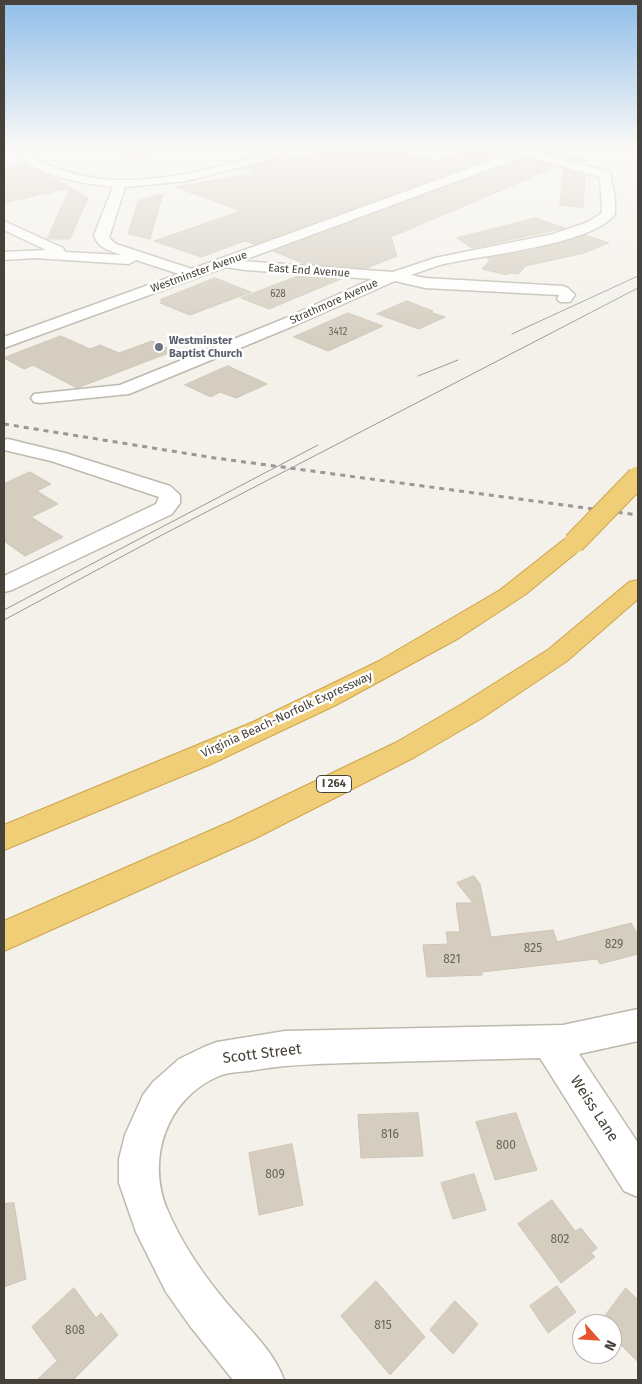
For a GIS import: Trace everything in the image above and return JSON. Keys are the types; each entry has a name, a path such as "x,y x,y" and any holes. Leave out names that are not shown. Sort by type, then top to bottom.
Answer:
{"highway":[{"name":"Virginia Beach-Norfolk Expressway","path":"4,838 224,746 333,697 429,646 511,594 574,543 638,476"},
{"name":"I 264","path":"4,937 243,830 405,750 472,712 558,655 638,586"}],"street":[{"path":"109,214 101,235 102,240 111,247 193,274"},
{"name":"Westminster Avenue","path":"4,343 359,214"},
{"name":"Strathmore Avenue","path":"40,398 123,390 292,321 375,282 435,262 535,243 575,232 593,225 608,214"},
{"path":"4,225 57,251 81,257"},
{"path":"4,240 34,254"},
{"path":"4,256 34,254 154,262"},
{"name":"East End Avenue","path":"226,262 245,266 393,276"},
{"path":"393,276 425,283 563,291 567,295 565,299"},
{"path":"375,282 404,290 414,289 425,283"},
{"path":"4,585 164,508 169,503 170,495 163,490 145,487 42,451 5,448"},
{"name":"Scott Street","path":"262,1380 205,1311 181,1277 150,1218 139,1183 139,1159 144,1135 156,1108 166,1095 192,1071 217,1059 285,1048 550,1042 638,1025"},
{"name":"Weiss Lane","path":"550,1042 638,1177"}],"building":[{"path":"58,214 81,214 70,239 47,239"},
{"path":"134,214 157,214 150,239 128,234"},
{"path":"233,214 338,214 254,244 245,241 201,257 154,241"},
{"path":"374,214 446,214 391,237 397,256 367,268 305,264 273,251"},
{"path":"536,218 565,228 472,248 457,238"},
{"path":"585,235 609,243 584,253 526,266 518,274 509,273 507,275 482,269 490,260 487,258 534,250"},
{"path":"298,276 341,279 269,309 241,298"},
{"path":"215,278 251,292 190,315 160,303 163,301 160,300"},
{"path":"407,301 445,317 419,329 377,314"},
{"path":"348,313 383,326 328,351 294,337"},
{"path":"61,336 90,349 100,345 119,353 152,341 174,351 77,388 33,365 24,369 4,358"},
{"path":"228,366 267,384 236,398 220,392 211,397 185,385"},
{"path":"30,472 51,484 37,491 58,504 31,517 63,537 25,556 4,541 4,484"},
{"path":"474,876 480,884 491,937 553,930 557,942 631,923 638,935 638,954 600,964 597,959 482,972 482,975 427,977 423,945 448,944 446,932 460,932 456,903 473,903 457,883"},
{"path":"418,1113 423,1156 361,1158 358,1115"},
{"path":"516,1113 537,1170 495,1180 476,1122"},
{"path":"292,1144 303,1205 259,1215 249,1153"},
{"path":"474,1174 486,1210 453,1219 441,1183"},
{"path":"552,1200 575,1231 581,1228 597,1248 591,1253 595,1257 561,1283 518,1224"},
{"path":"14,1203 26,1279 4,1287 4,1204"},
{"path":"376,1281 425,1337 390,1375 341,1316"},
{"path":"557,1286 576,1312 548,1333 530,1306"},
{"path":"74,1288 96,1318 101,1313 118,1335 73,1380 37,1380 57,1361 32,1327"},
{"path":"626,1288 638,1300 638,1362 622,1346 622,1314 606,1314"},
{"path":"455,1301 478,1324 453,1354 430,1330"}],"tram line":[{"path":"512,334 638,276"},
{"path":"4,620 162,535 638,288"},
{"path":"418,376 458,360"},
{"path":"4,610 318,445"}],"railway":[{"path":"4,424 215,458 638,515"}],"place":[{"name":"Westminster Baptist Church","path":"159,347"}]}
